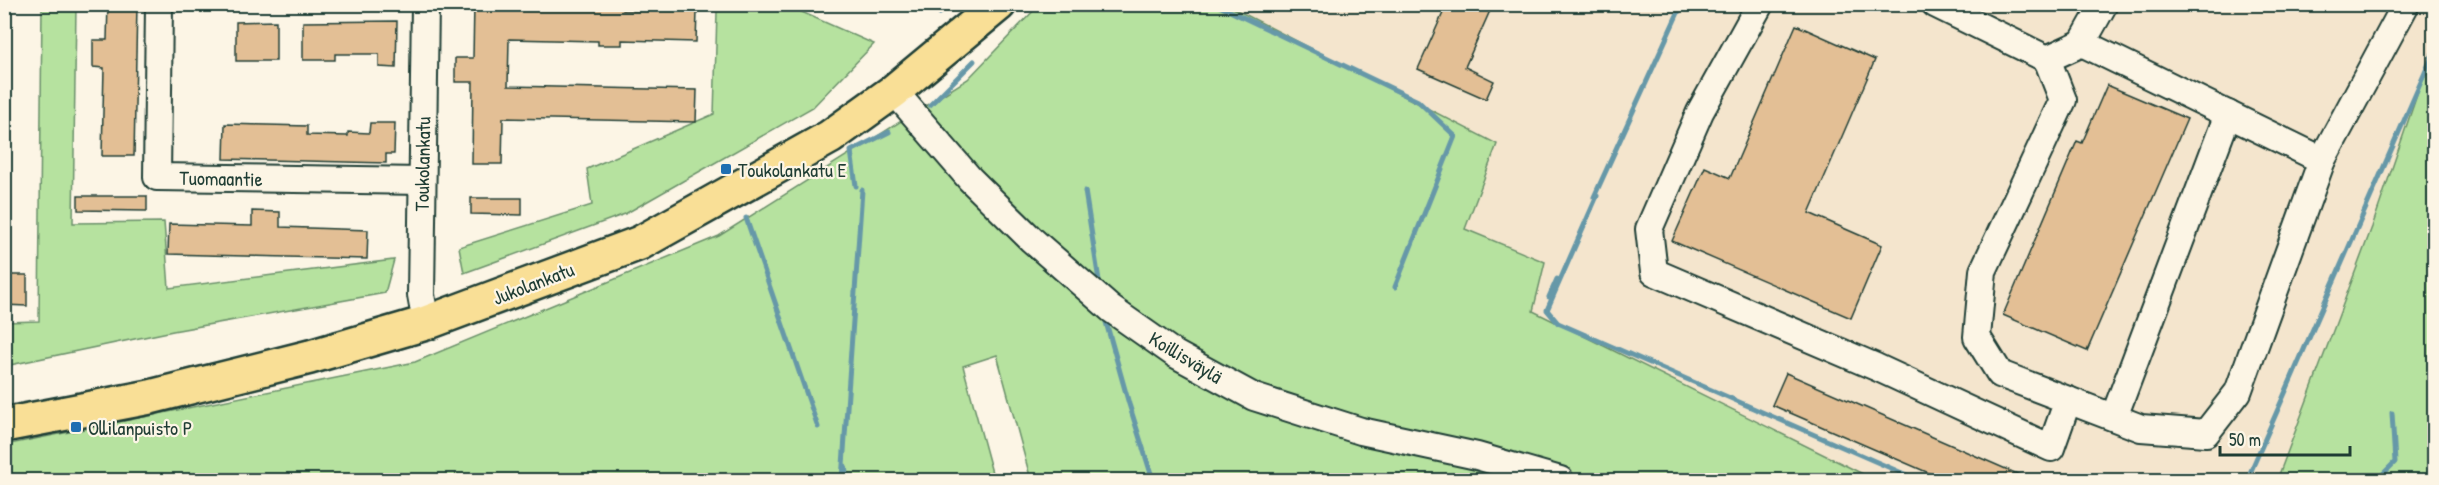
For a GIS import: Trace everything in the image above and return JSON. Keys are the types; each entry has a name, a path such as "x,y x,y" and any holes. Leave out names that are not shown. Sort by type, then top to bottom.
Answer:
{"main road":[{"name":"Jukolankatu","path":"4,425 150,397 310,357 426,323 640,243 830,137 894,92 999,4"}],"street":[{"name":"Tuomaantie","path":"159,4 157,177 422,181"},
{"name":"Toukolankatu","path":"425,4 421,295 426,323"},
{"path":"1760,4 1700,112 1649,229 1654,272 1876,367 2051,448 2068,400"},
{"path":"1935,4 2047,58 2063,100 1983,271 1977,337 2000,374 2141,428 2206,433 2238,392 2322,160 2400,6"},
{"path":"2047,58 2082,43 2104,4"},
{"path":"2082,43 2322,160"},
{"name":"Koillisväylä","path":"894,92 970,179 1032,240 1111,309 1175,354 1254,397 1361,431 1477,456 1560,480"},
{"path":"2114,417 2228,114"}],"shaded area":[{"path":"2434,4 2434,45 2372,227 2277,480 1875,480 1533,311 1545,262 1465,230 1227,5"}],"green space":[{"path":"1040,4 1227,5 1497,144 1465,229 1545,262 1533,311 1875,480 1031,480 997,355 963,366 994,480 5,480 5,445 415,362 719,236 968,79"},
{"path":"42,5 76,5 73,223 164,222 169,288 394,260 385,293 173,331 5,366 5,322 39,321"},
{"path":"712,5 786,5 874,44 813,107 625,214 464,273 459,247 592,205 587,169 714,114 717,12"},
{"path":"2434,45 2434,480 2277,480 2372,227"}],"building":[{"path":"108,4 137,4 134,156 102,156 104,68 93,67 93,40 107,40"},
{"path":"474,4 598,8 598,4 623,4 623,10 697,11 696,42 622,40 622,45 598,45 598,41 509,39 508,86 697,90 696,122 503,118 502,164 472,164 473,82 455,82 455,58 473,58"},
{"path":"1447,4 1493,4 1465,67 1494,81 1486,99 1418,69"},
{"path":"276,21 276,61 236,61 236,22"},
{"path":"397,21 396,68 379,67 379,54 335,54 335,60 303,60 303,22"},
{"path":"1796,25 1875,60 1809,213 1882,245 1851,318 1672,241 1705,167 1730,178"},
{"path":"2107,85 2187,119 2087,351 2003,315 2077,141 2082,143"},
{"path":"370,123 395,123 394,154 386,154 386,163 224,159 225,124 307,126 307,135 348,136 348,132 369,133"},
{"path":"78,196 147,196 147,211 78,210"},
{"path":"471,198 522,198 522,215 471,214"},
{"path":"252,211 280,212 280,227 368,230 367,259 168,254 169,224 252,226"},
{"path":"4,275 27,275 27,306 4,305"},
{"path":"1786,373 2031,480 1945,480 1772,405"}],"waterway":[{"path":"940,13 950,4"},
{"path":"1215,4 1418,101 1455,136 1395,287"},
{"path":"1594,197 1682,4"},
{"path":"2247,480 2434,52"},
{"path":"930,105 974,61"},
{"path":"856,186 851,151 889,132"},
{"path":"842,480 862,190"},
{"path":"1085,191 1100,287"},
{"path":"1597,196 1547,310 1558,323 1918,480"},
{"path":"746,218 818,427"},
{"path":"1549,297 1557,279"},
{"path":"1104,315 1153,480"},
{"path":"2377,480 2395,462 2392,413"},
{"path":"845,466 847,480"}],"place":[{"name":"Toukolankatu E","path":"726,169"},
{"name":"Ollilanpuisto P","path":"76,427"}]}
